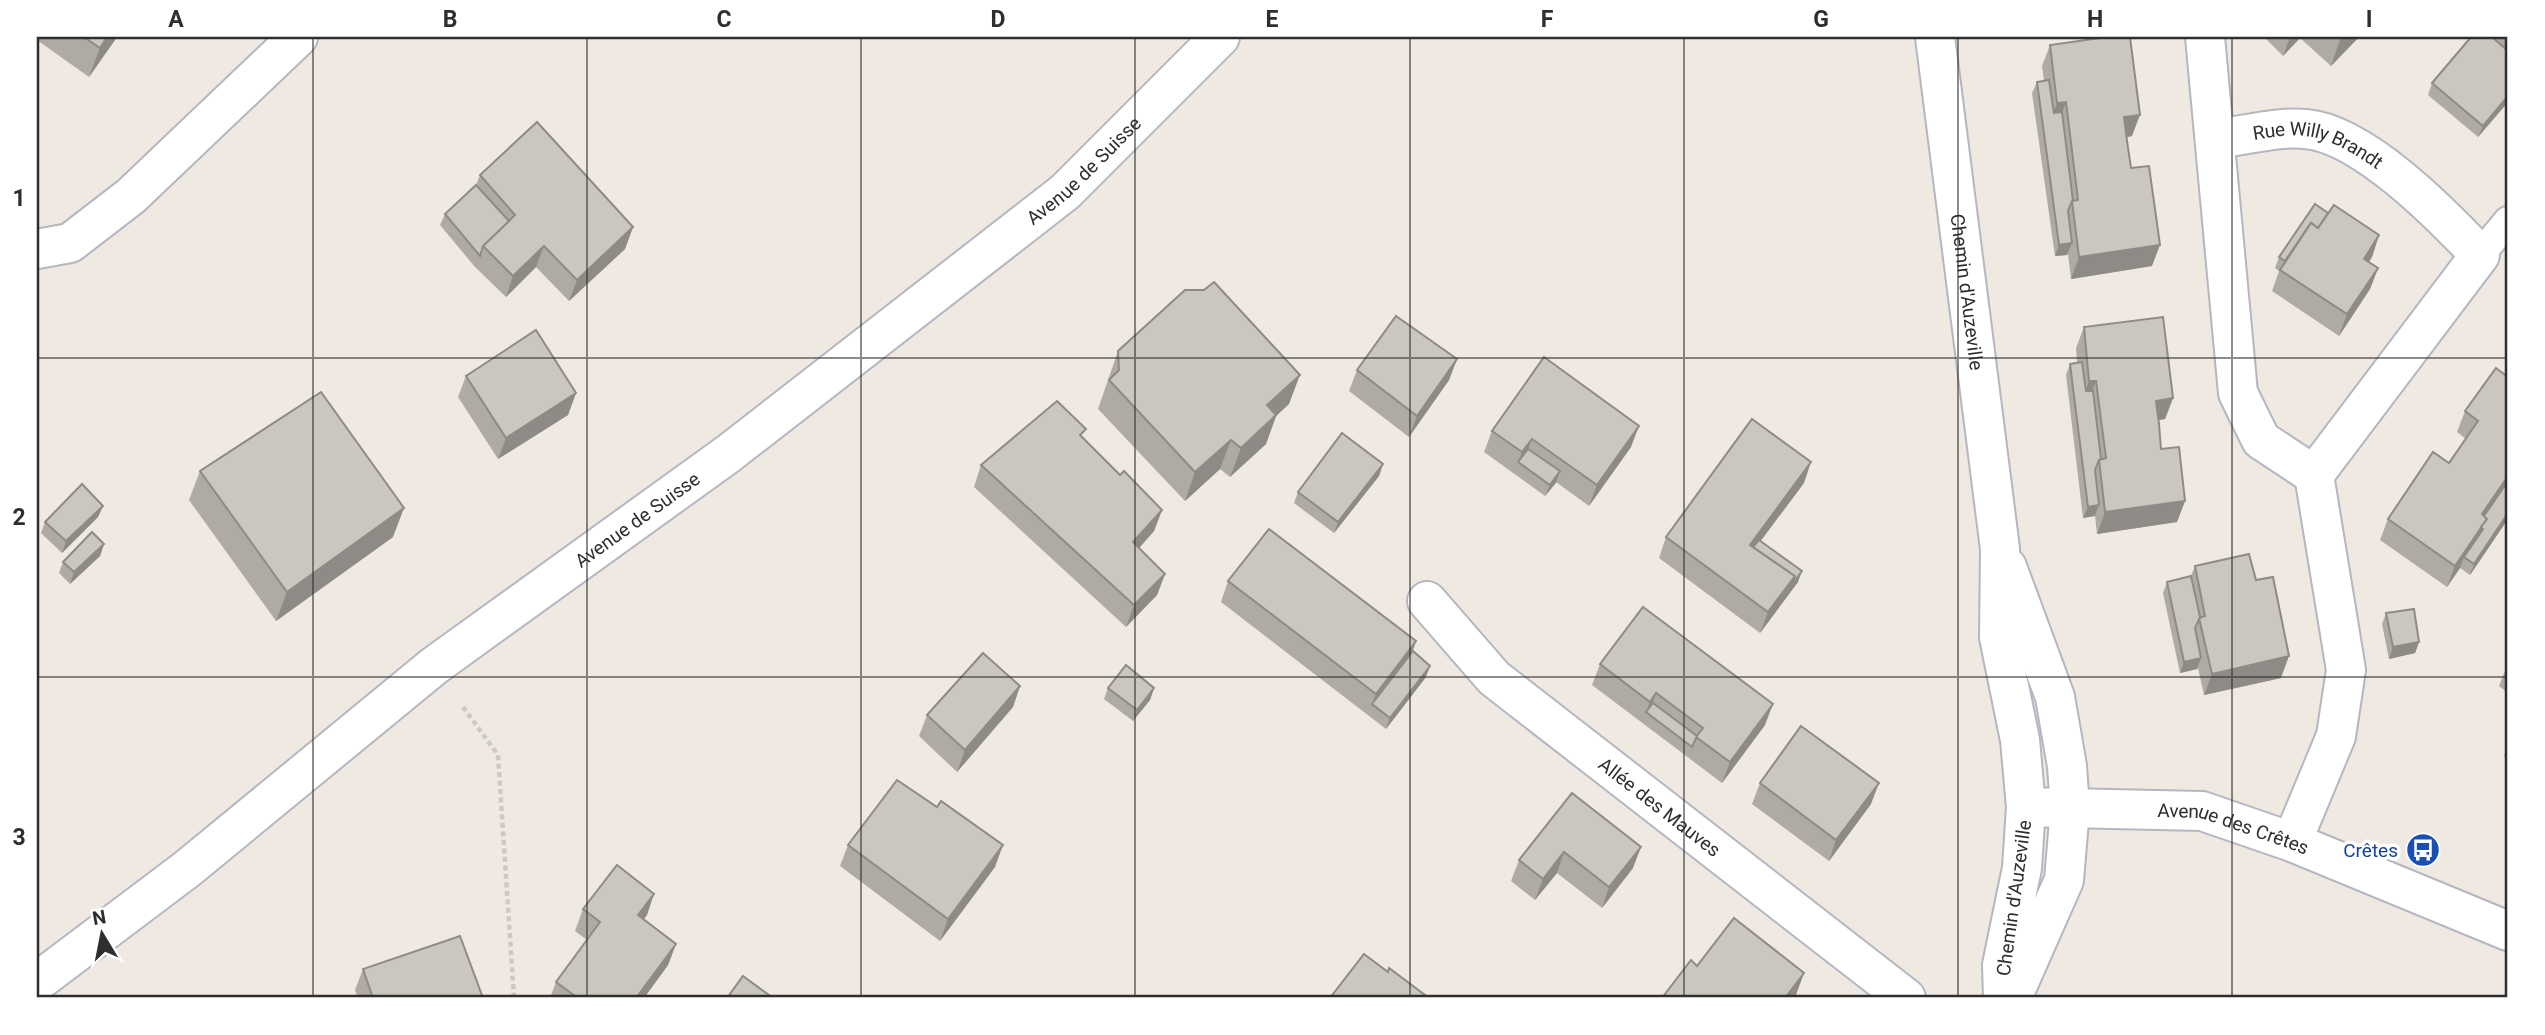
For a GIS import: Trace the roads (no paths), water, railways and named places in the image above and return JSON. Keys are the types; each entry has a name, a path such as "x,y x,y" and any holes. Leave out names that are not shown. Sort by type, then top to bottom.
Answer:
{"street":[{"path":"37,249 70,243 131,196 298,37"},
{"name":"Avenue de Suisse","path":"37,982 187,869 434,666 728,454 1065,192 1220,37"},
{"name":"Chemin d'Auzeville","path":"1935,37 2000,549 1999,637 2020,740 2026,807 2022,868 2002,965 2003,998"},
{"path":"2206,37 2238,393 2261,440 2314,475"},
{"name":"Rue Willy Brandt","path":"2215,139 2303,128 2329,132 2369,156 2442,214 2480,255"},
{"path":"2292,842 2336,736 2346,670 2314,475 2480,255"},
{"name":"Chemin d'Auzeville","path":"2000,549 2054,697 2067,766 2070,809 2064,880 2011,998"},
{"name":"Allée des Mauves","path":"1427,601 1494,678 1906,998"},
{"name":"Avenue des Crêtes","path":"2026,807 2202,811 2292,842 2508,931"}],"lane":[{"path":"2480,255 2508,221"}],"place":[{"name":"Crêtes","path":"2423,850"}]}
